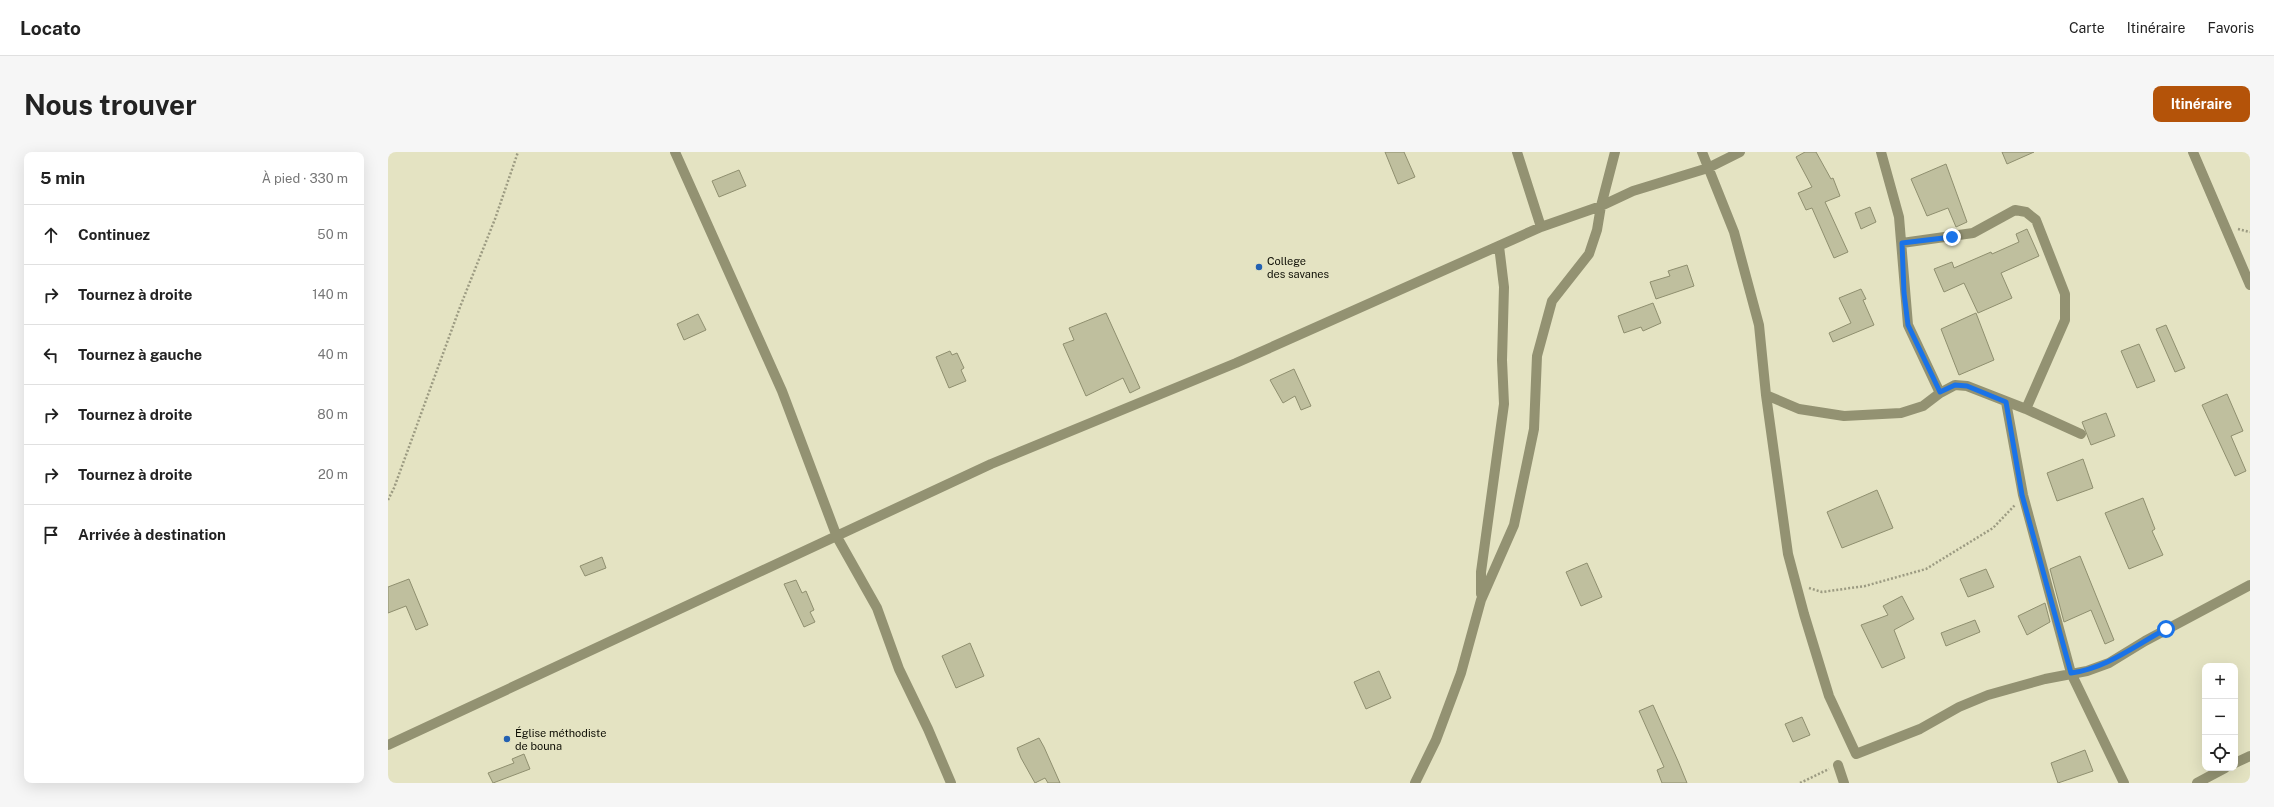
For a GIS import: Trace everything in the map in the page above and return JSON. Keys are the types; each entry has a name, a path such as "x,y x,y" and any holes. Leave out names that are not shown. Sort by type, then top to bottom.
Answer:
{"street":[{"path":"674,152 782,391 837,537 877,608 899,669 928,729 951,783"},
{"path":"1517,152 1541,227"},
{"path":"1415,783 1436,740 1461,673 1481,600 1514,525 1534,429 1537,356 1552,302 1589,254 1597,230 1601,206 1615,152"},
{"path":"1702,152 1734,232 1757,318 1788,554 1804,614 1829,696 1856,754 1920,729 1959,707 1988,695 2071,673 2087,671 2109,663 2145,641 2250,585"},
{"path":"388,746 991,464 1236,363 1541,227 1601,206 1633,191 1708,168 1740,152"},
{"path":"1881,152 1898,217 1902,243 1904,293 1908,325 1940,392"},
{"path":"2193,152 2250,285"},
{"path":"1902,243 1973,233 2015,210 2026,212 2036,220 2065,294 2065,320 2026,408"},
{"path":"1481,600 1482,572 1504,404 1502,360 1504,287 1499,246"},
{"path":"1766,395 1799,409 1844,416 1901,413 1923,406 1940,392 1955,385 1967,386 2006,402 2026,408 2081,434"},
{"path":"2006,402 2022,495 2071,673 2124,783"},
{"path":"2238,762 2250,756"},
{"path":"1838,765 1844,783"},
{"path":"2197,783 2219,771"}],"path":[{"path":"388,500 394,488 463,300 495,219 518,152"},
{"path":"1797,584 1822,592 1865,586 1926,569 1993,528 2022,495"}],"building":[{"path":"1385,152 1404,152 1415,177 1398,184"},
{"path":"1805,152 1816,152 1831,179 1833,178 1840,196 1825,202 1848,252 1834,258 1812,208 1806,210 1798,193 1812,187 1796,157"},
{"path":"2002,152 2034,152 2007,164"},
{"path":"1946,164 1967,222 1956,227 1948,208 1927,216 1911,179"},
{"path":"739,170 746,186 719,197 712,181"},
{"path":"1870,207 1876,222 1861,229 1855,213"},
{"path":"2027,229 2039,256 2001,273 2012,298 1978,313 1964,283 1944,292 1934,269 1952,262 1954,268 1991,252 1992,254 2019,242 2016,234"},
{"path":"1687,265 1694,286 1656,299 1650,282 1670,276 1668,271"},
{"path":"1861,289 1866,299 1863,300 1874,325 1833,342 1829,333 1851,323 1839,298"},
{"path":"1653,303 1661,323 1643,331 1641,327 1624,333 1618,316"},
{"path":"1106,313 1140,388 1130,393 1123,378 1086,396 1063,344 1074,340 1069,328"},
{"path":"1976,313 1994,360 1959,375 1941,329"},
{"path":"698,314 706,330 684,340 677,324"},
{"path":"2166,325 2185,368 2175,372 2156,329"},
{"path":"2139,344 2155,381 2137,388 2121,351"},
{"path":"950,351 952,355 957,353 964,368 961,370 966,381 949,388 936,357"},
{"path":"1294,369 1311,406 1301,410 1295,396 1283,403 1270,380"},
{"path":"2227,394 2243,431 2231,436 2246,471 2235,476 2202,405"},
{"path":"2106,413 2115,436 2091,445 2082,422"},
{"path":"2083,459 2093,488 2057,501 2047,473"},
{"path":"1877,490 1893,528 1842,548 1827,512"},
{"path":"2143,498 2155,529 2152,531 2163,555 2129,569 2105,513"},
{"path":"2080,556 2114,640 2105,644 2091,610 2064,622 2050,569"},
{"path":"602,557 606,568 585,576 580,566"},
{"path":"1587,563 1602,597 1581,606 1566,572"},
{"path":"1986,569 1994,587 1968,597 1960,579"},
{"path":"409,579 428,625 416,630 406,606 388,613 388,587"},
{"path":"796,580 802,593 806,591 814,610 810,612 815,622 804,627 784,584"},
{"path":"1902,596 1914,619 1894,630 1905,658 1882,668 1861,625 1888,615 1883,606"},
{"path":"2045,603 2050,622 2027,635 2018,616"},
{"path":"1975,620 1980,632 1946,646 1941,633"},
{"path":"970,643 984,676 956,688 942,656"},
{"path":"1379,671 1391,698 1366,709 1354,682"},
{"path":"1653,705 1687,783 1662,783 1657,770 1664,767 1639,711"},
{"path":"1802,717 1810,735 1793,742 1785,724"},
{"path":"1039,738 1060,783 1048,783 1045,778 1035,783 1021,758 1017,748"},
{"path":"2085,750 2093,771 2058,783 2051,763"},
{"path":"524,754 530,769 493,783 488,773 514,763 512,759"}],"place":[{"name":"College des savanes","path":"1259,267"},
{"name":"Église méthodiste de bouna","path":"507,739"}],"route":[{"path":"1952,237 1902,243 1904,293 1908,325 1940,392 1955,385 1967,386 1978,389 2006,402 2022,495 2071,673 2087,671 2109,663 2166,629"}]}
